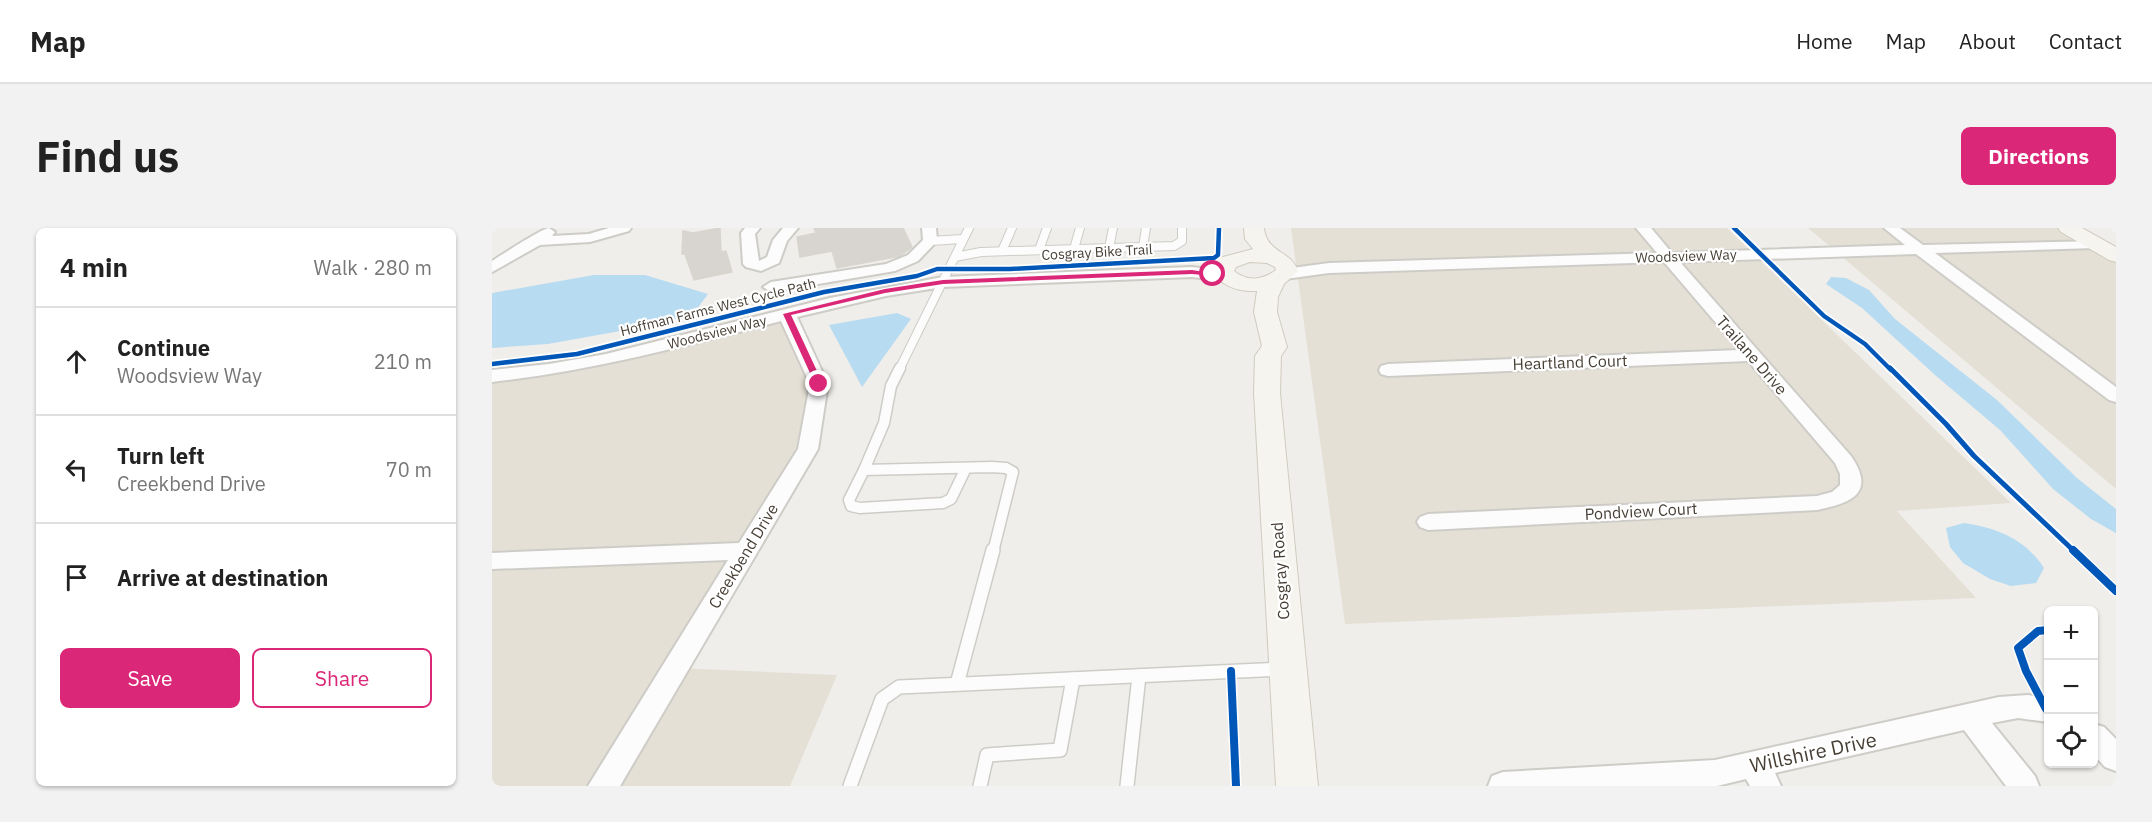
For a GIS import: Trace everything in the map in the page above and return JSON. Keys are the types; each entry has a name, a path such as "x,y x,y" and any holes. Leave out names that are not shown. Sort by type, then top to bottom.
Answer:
{"main road":[{"path":"2068,228 2116,256"},
{"path":"1255,234 1278,269 1253,284 1233,270 1255,234"},
{"name":"Cosgray Road","path":"1278,269 1263,301 1275,347 1268,357 1267,393 1296,786"},
{"name":"Cosgray Road","path":"1233,270 1247,289 1260,347 1268,357"}],"street":[{"path":"492,267 554,228"},
{"path":"536,241 590,238 624,228"},
{"name":"Creekbend Drive","path":"603,786 808,449 819,384 762,266 752,264 747,240 748,233 753,228"},
{"path":"762,266 774,260 780,240 791,228"},
{"name":"Trailane Drive","path":"1643,228 1844,461 1851,474 1851,487"},
{"path":"1891,228 2116,396"},
{"path":"771,287 890,268 913,258 930,234"},
{"name":"Woodsview Way","path":"1278,269 2095,243"},
{"name":"Woodsview Way","path":"492,376 572,365 885,291 943,282 1233,270"},
{"name":"Heartland Court","path":"1388,370 1751,355"},
{"name":"Pondview Court","path":"1428,522 1817,502 1839,498 1851,487"},
{"path":"492,561 746,551"},
{"name":"Willshire Drive","path":"1503,786 1696,780 1715,772 1760,775 2001,707 2029,706 2044,709"},
{"path":"1970,717 2024,786"},
{"path":"2098,740 2116,758"}],"lane":[{"path":"966,468 951,499 943,503 860,508 851,506 849,500 884,423 891,386 969,228"},
{"path":"1002,251 1012,228"},
{"path":"1039,250 1047,228"},
{"path":"1074,249 1080,228"},
{"path":"1109,248 1113,228"},
{"path":"1143,247 1146,228"},
{"path":"955,257 981,252 1180,244 1182,228"},
{"path":"930,234 963,239"},
{"path":"864,470 1006,468 1013,472 957,684"},
{"path":"850,786 882,699 890,691 899,687 1287,669"},
{"path":"1127,786 1139,676"},
{"path":"980,786 987,755 1060,750 1073,678"}],"shaded area":[{"path":"1291,228 1727,228 2011,503 1897,511 1976,598 1345,624"},
{"path":"1808,228 2068,228 2116,256 2116,489"},
{"path":"787,314 819,384 808,449 676,668 837,675 790,786 492,786 492,376 572,365"}],"water":[{"path":"594,275 645,275 708,294 694,313 659,324 548,344 492,348 492,293"},
{"path":"1831,277 1846,278 1869,290 1895,319 1997,400 2077,478 2116,509 2116,533 2091,519 2053,489 2000,430 1935,375 1862,308 1826,284"},
{"path":"897,313 911,319 862,387 829,325"},
{"path":"1964,523 1988,528 2009,536 2028,549 2044,568 2036,583 2011,586 1990,579 1963,563 1950,547 1946,528"}],"building":[{"path":"720,228 721,252 726,251 732,272 694,280 685,254 682,254 683,231 693,233"},
{"path":"814,228 903,228 912,247 900,256 837,268 832,251 800,257 797,237 816,233"}],"cycle path":[{"name":"Cosgray Bike Trail","path":"492,364 577,354 824,292 917,276 937,269 1010,269 1214,258 1218,255 1219,228"},
{"path":"1734,228 1824,316 1865,344 1946,424 1974,456 2116,591"},
{"path":"2044,630 2038,631 2018,648 2026,671 2044,705"},
{"path":"1231,671 1236,786"}],"route":[{"path":"819,384 787,314 855,297 943,282 1192,272 1213,274"}]}
